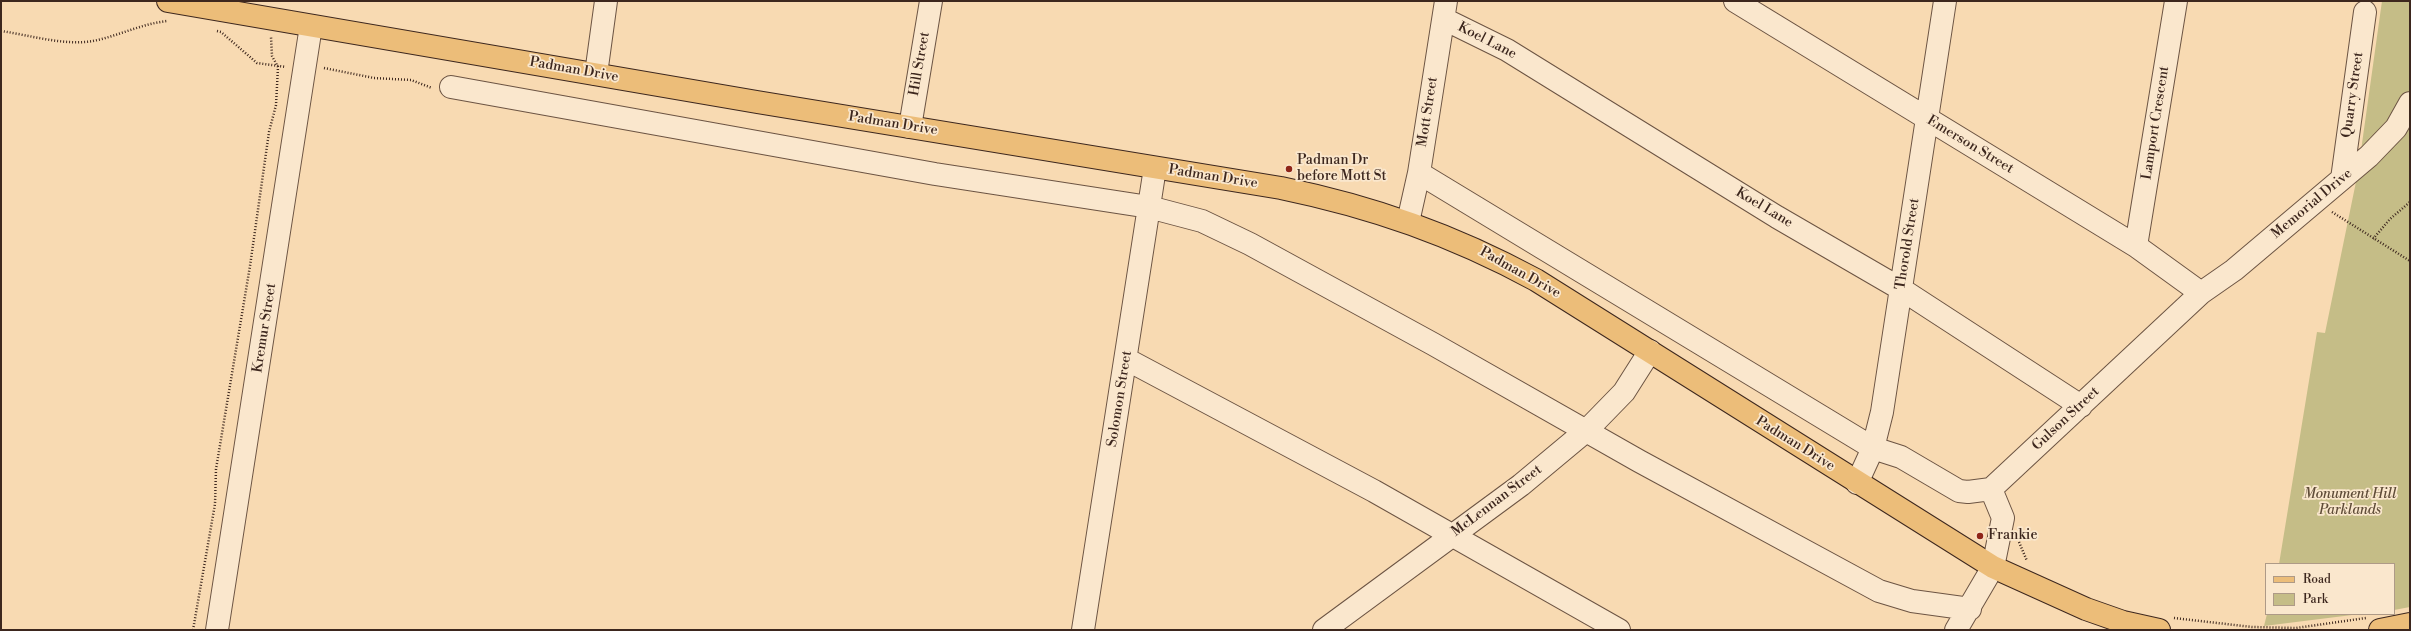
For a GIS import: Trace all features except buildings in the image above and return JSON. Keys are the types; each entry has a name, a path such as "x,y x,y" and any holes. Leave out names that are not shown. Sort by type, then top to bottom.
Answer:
{"main road":[{"name":"Padman Drive","path":"168,1 1318,196 1408,222 1448,236 1511,266 1650,351 1857,483 1993,567 2086,609 2123,622 2165,624"},
{"path":"2377,623 2410,624"}],"street":[{"path":"596,74 606,1"},
{"name":"Hill Street","path":"910,127 931,1"},
{"name":"Emerson Street","path":"1735,1 2136,246 2202,293"},
{"name":"Thorold Street","path":"1857,483 1873,448 1882,412 1945,1"},
{"name":"Lamport Crescent","path":"2136,246 2176,1"},
{"name":"Mott Street","path":"1408,222 1419,173 1445,10"},
{"name":"Koel Lane","path":"1445,10 1506,50 1777,217 1901,289 2081,406"},
{"name":"Quarry Street","path":"2342,179 2365,12"},
{"name":"Kremur Street","path":"216,630 311,26"},
{"path":"451,87 936,174 1179,213 1222,230 1587,430 1666,476 1878,591 1912,601 1970,609"},
{"name":"Memorial Drive","path":"2202,293 2234,270 2369,156 2396,128 2410,103"},
{"name":"Solomon Street","path":"1083,630 1155,168"},
{"path":"1419,173 1873,448 1901,457 1959,491 1968,492 1991,489 2003,518 1993,567 1970,609 1956,630"},
{"name":"Gulson Street","path":"1991,489 2202,293"},
{"name":"McLennan Street","path":"1324,630 1521,485 1587,430 1624,392 1650,351"},
{"path":"1126,359 1361,484 1619,630"}],"path":[{"path":"1,30 66,41 91,41 136,26 174,22"},
{"path":"215,30 221,32 257,63 278,66"},
{"path":"193,630 215,504 216,470 250,266 269,132 276,106 278,66 272,56 271,36"},
{"path":"321,68 374,78 411,80 438,90 451,87"},
{"path":"2319,199 2331,211 2410,261"},
{"path":"2373,239 2390,219 2410,202"},
{"path":"2001,529 2016,535 2029,567"},
{"path":"2165,624 2252,628 2296,628 2377,623"}],"green space":[{"name":"Monument Hill Parklands","path":"2382,1 2410,1 2410,607 2395,610 2395,563 2279,563 2317,332 2325,333 2358,172"},
{"path":"2267,615 2352,615 2264,626"}],"place":[{"name":"Padman Dr before Mott St","path":"1289,169"},
{"name":"Frankie","path":"1980,536"}]}
